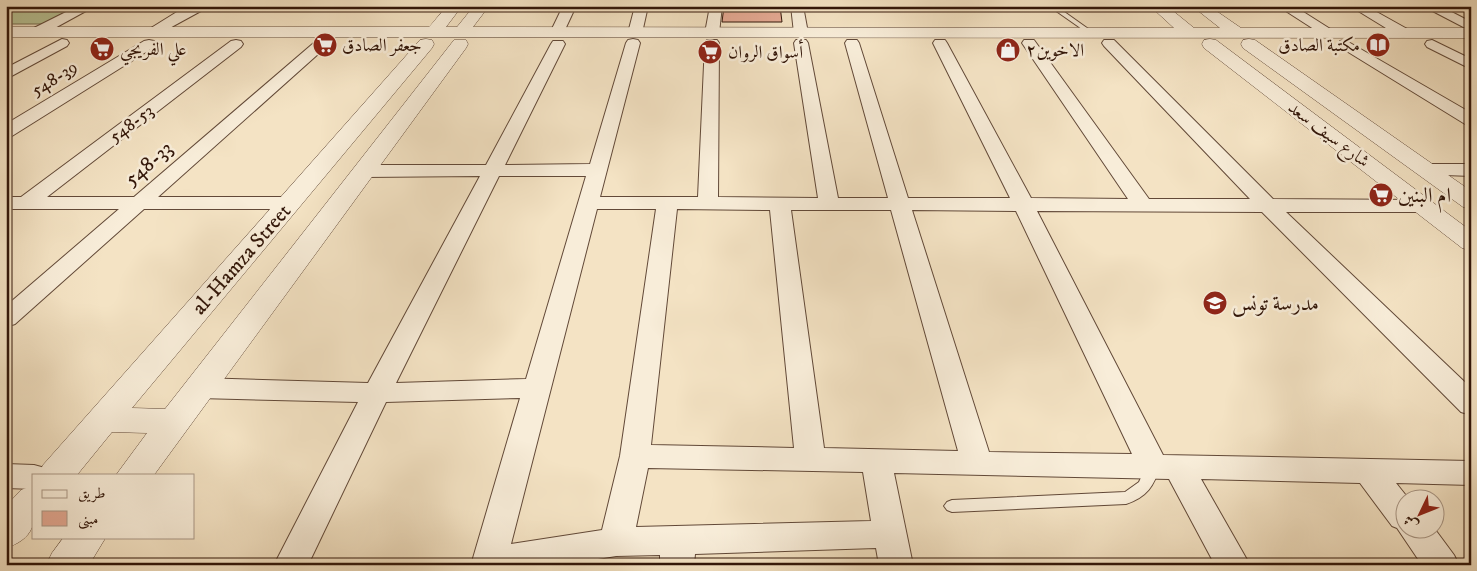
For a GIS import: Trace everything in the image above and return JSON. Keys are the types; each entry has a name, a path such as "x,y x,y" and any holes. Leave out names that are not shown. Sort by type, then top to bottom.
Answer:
{"street":[{"path":"37,32 89,6"},
{"name":"548-39","path":"6,132 186,13 204,6"},
{"name":"al-Hamza Street","path":"57,474 430,38 455,6"},
{"name":"al-Hamza Street","path":"135,474 364,170 461,38 482,6"},
{"path":"291,565 377,393 494,170 558,38 570,6"},
{"path":"642,6 488,563 616,542 678,552 893,549 876,461"},
{"path":"708,203 712,38 716,6"},
{"path":"797,6 829,204"},
{"path":"1156,6 1189,32"},
{"name":"شارع سيف سعد","path":"1199,6 1471,202"},
{"path":"1284,6 1328,32"},
{"path":"1356,6 1404,32"},
{"path":"1429,6 1471,27"},
{"path":"6,32 114,33 149,38 236,44 321,44 430,38"},
{"path":"858,40 1189,32 1242,38 1345,44 1471,44"},
{"path":"6,43 93,44 149,38 801,38 940,44 1210,44 1242,38 1328,32 1471,32"},
{"path":"93,44 114,33"},
{"path":"858,40 899,204 976,462"},
{"path":"6,74 62,43"},
{"name":"548-53","path":"16,203 236,44"},
{"name":"548-33","path":"6,319 321,44"},
{"path":"940,44 1024,205 1166,466 1233,565"},
{"path":"1029,44 1143,205"},
{"path":"1109,44 1268,206 1471,405"},
{"name":"شارع سيف سعد","path":"1210,44 1471,243"},
{"path":"1345,44 1471,120"},
{"path":"1432,44 1471,65"},
{"path":"364,170 598,170"},
{"path":"1426,170 1471,170"},
{"path":"16,203 289,203"},
{"path":"588,203 1423,206"},
{"path":"616,542 635,456 667,203"},
{"path":"780,204 810,459"},
{"path":"200,388 377,393 537,388"},
{"path":"103,420 175,421"},
{"path":"635,456 1471,473"},
{"path":"1368,470 1394,504"},
{"path":"6,476 32,477"},
{"path":"6,532 32,502"},
{"path":"66,565 86,538"},
{"path":"1422,538 1442,565"}],"lane":[{"path":"1052,6 1090,33"},
{"path":"952,506 1126,498 1137,494 1166,466"}],"green space":[{"path":"6,6 81,6 45,24 6,24"}],"building":[{"path":"724,6 780,6 782,22 722,22"}],"place":[{"name":"جعفر الصادق","path":"325,45"},
{"name":"مكتبة الصادق","path":"1378,45"},
{"name":"علي الفريجي","path":"102,49"},
{"name":"الاخوين٢","path":"1008,50"},
{"name":"أسواق الروان","path":"710,52"},
{"name":"ام البنين","path":"1381,195"},
{"name":"مدرسة تونس","path":"1215,303"}]}
